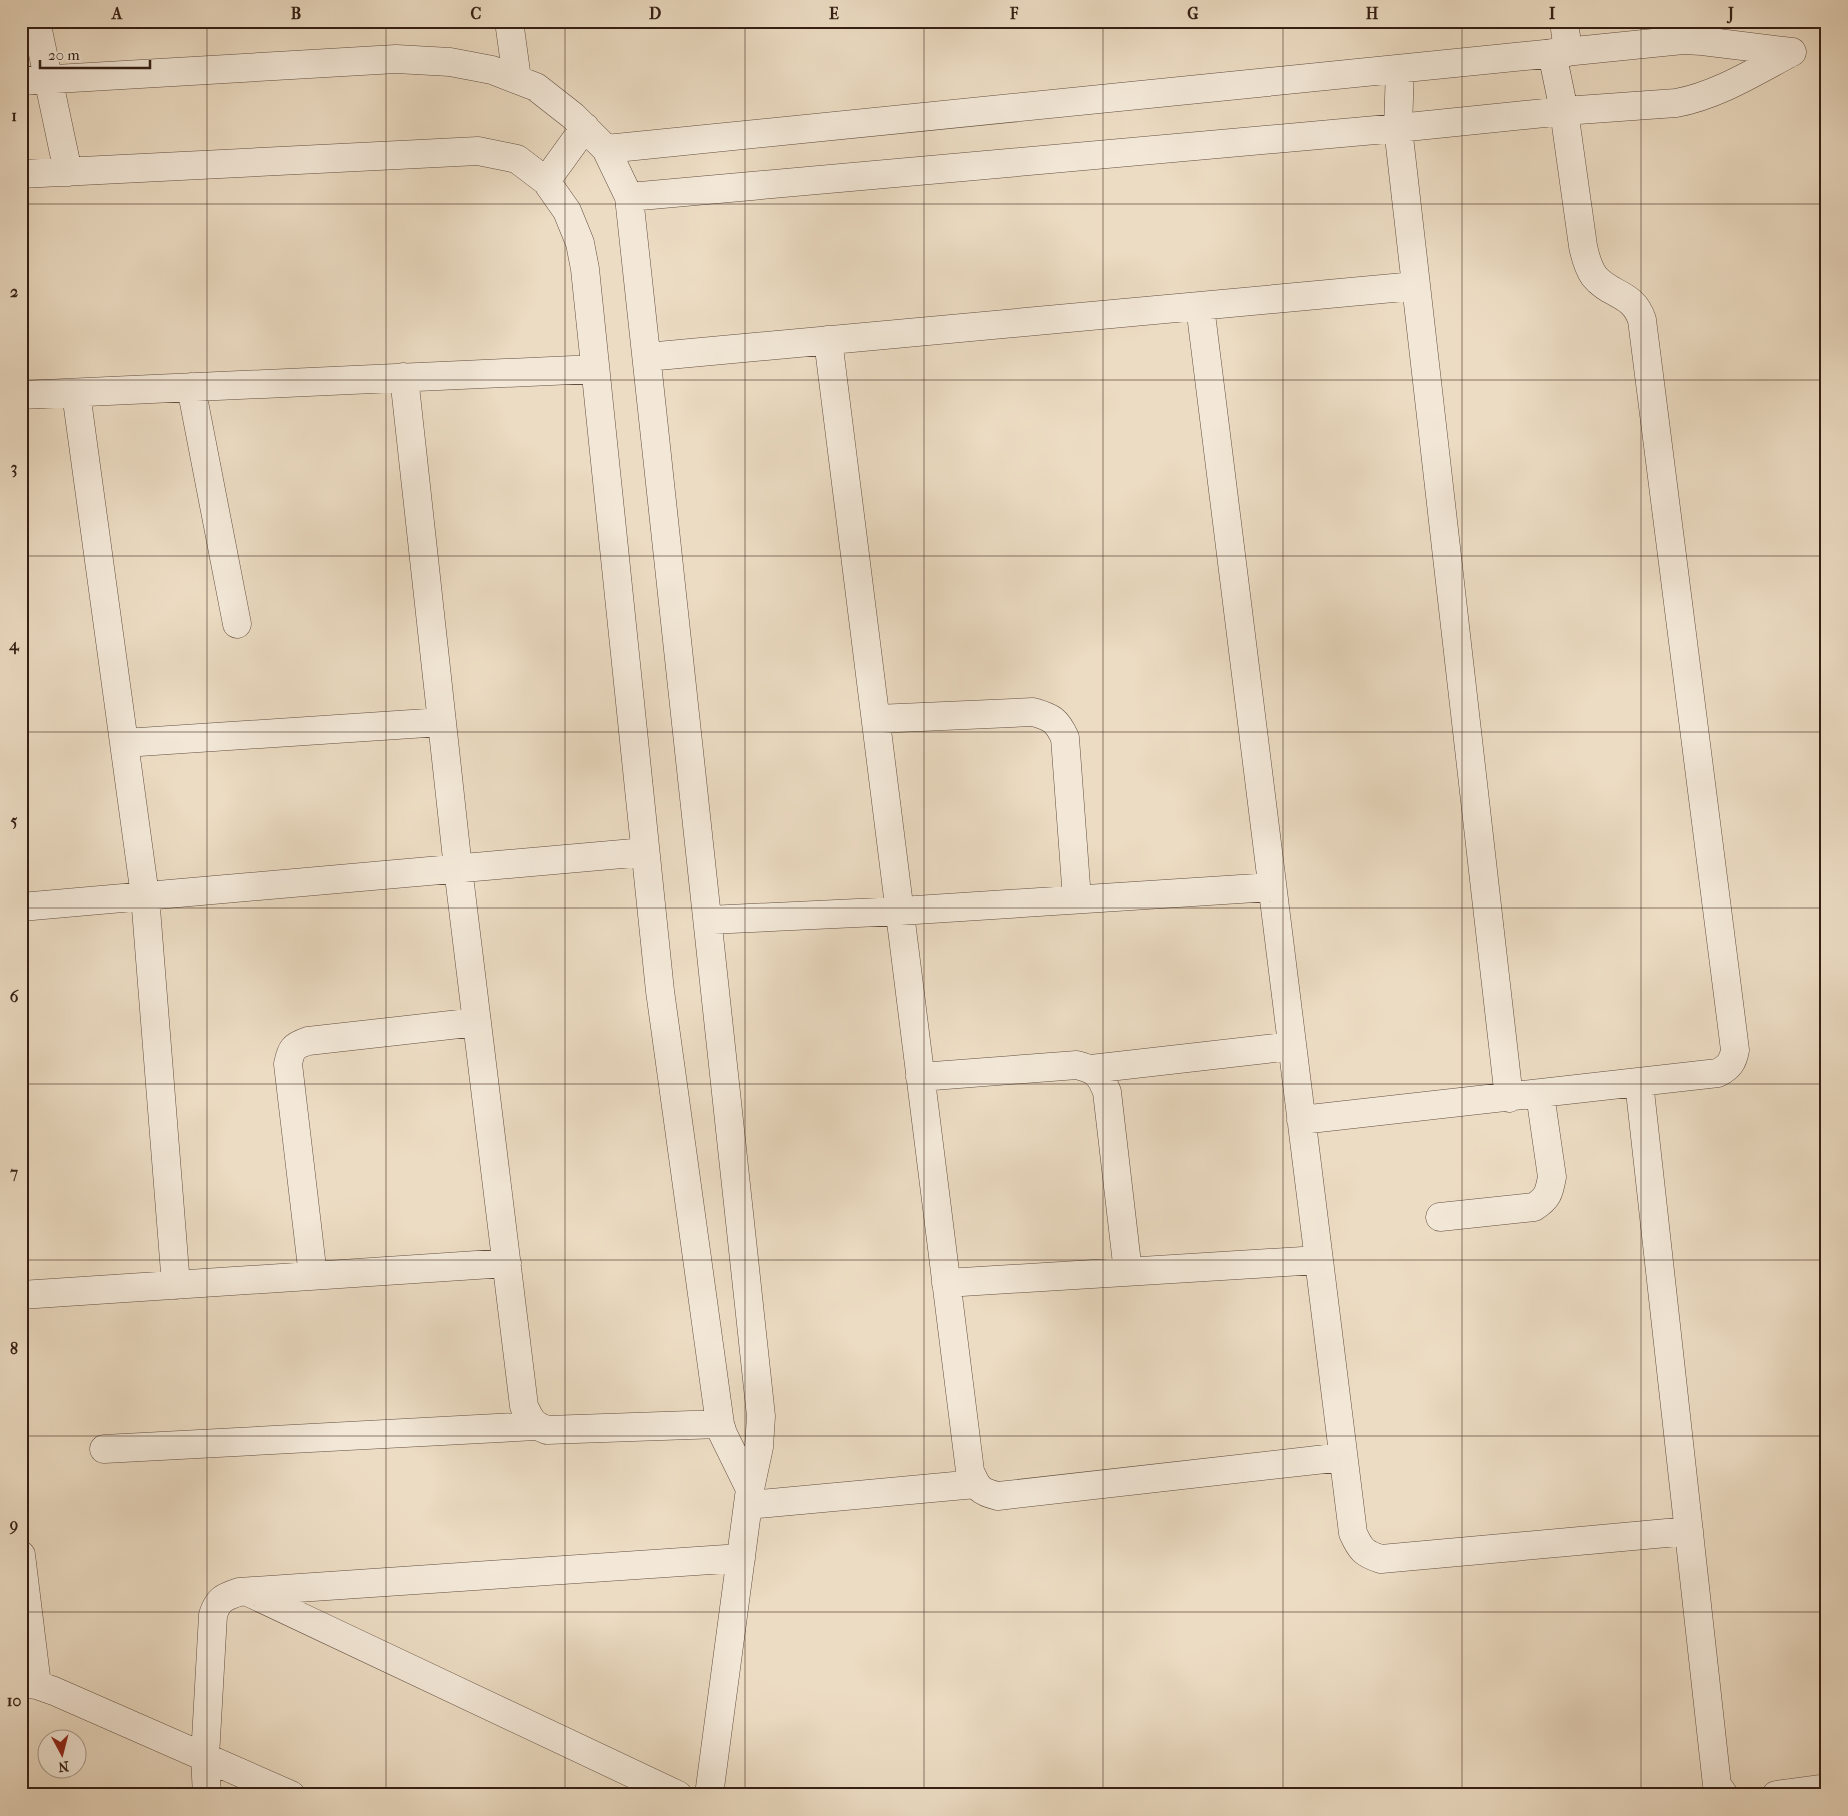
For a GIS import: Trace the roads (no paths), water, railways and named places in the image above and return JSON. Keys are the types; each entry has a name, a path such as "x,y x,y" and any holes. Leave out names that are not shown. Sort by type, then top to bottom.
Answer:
{"street":[{"path":"36,21 34,80 68,172"},
{"path":"1301,1120 1718,1073 1728,1068 1734,1059 1735,1050 1642,320 1639,310 1634,304 1603,285 1594,275 1587,261 1583,246 1564,111 1560,52 1564,21"},
{"path":"514,22 517,79"},
{"path":"606,149 1683,40 1792,52 1717,92 1694,100 1676,103 1564,111 1398,128 630,198"},
{"path":"34,80 396,59 450,62 492,70 536,87 574,116 606,149 630,198 761,1416 759,1447 749,1497 709,1795"},
{"path":"1400,68 1398,128 1509,1098"},
{"path":"546,181 585,127"},
{"path":"21,174 478,151 517,159 546,181 567,211 580,243 585,269 660,991 720,1424 749,1497"},
{"path":"647,357 1415,286"},
{"path":"1200,306 1353,1533 1358,1545 1368,1555 1381,1559 1689,1531"},
{"path":"828,340 970,1471 976,1484 985,1493 998,1496 1343,1457"},
{"path":"21,395 595,369"},
{"path":"404,377 458,868 524,1406 528,1416 536,1426"},
{"path":"191,387 237,624"},
{"path":"76,392 144,896 176,1285"},
{"path":"876,719 1033,712 1049,716 1059,725 1065,738 1077,899"},
{"path":"124,743 442,722"},
{"path":"21,907 645,852"},
{"path":"708,920 900,911 1272,887"},
{"path":"312,1276 288,1064 290,1053 296,1044 308,1041 477,1022"},
{"path":"920,1077 1077,1065 1092,1069 1292,1046"},
{"path":"1092,1069 1102,1078 1107,1092 1128,1272"},
{"path":"1638,1082 1717,1785 1724,1795"},
{"path":"1440,1217 1534,1207 1545,1200 1550,1190 1552,1177 1540,1094"},
{"path":"946,1283 1319,1260"},
{"path":"21,1295 507,1263"},
{"path":"104,1449 536,1426 547,1430 720,1424"},
{"path":"749,1497 976,1484"},
{"path":"21,1555 29,1684 63,1695 291,1795"},
{"path":"207,1795 205,1757 213,1615 217,1604 226,1596 239,1592 741,1558"},
{"path":"247,1592 678,1795"},
{"path":"1776,1795 1827,1788"}]}
